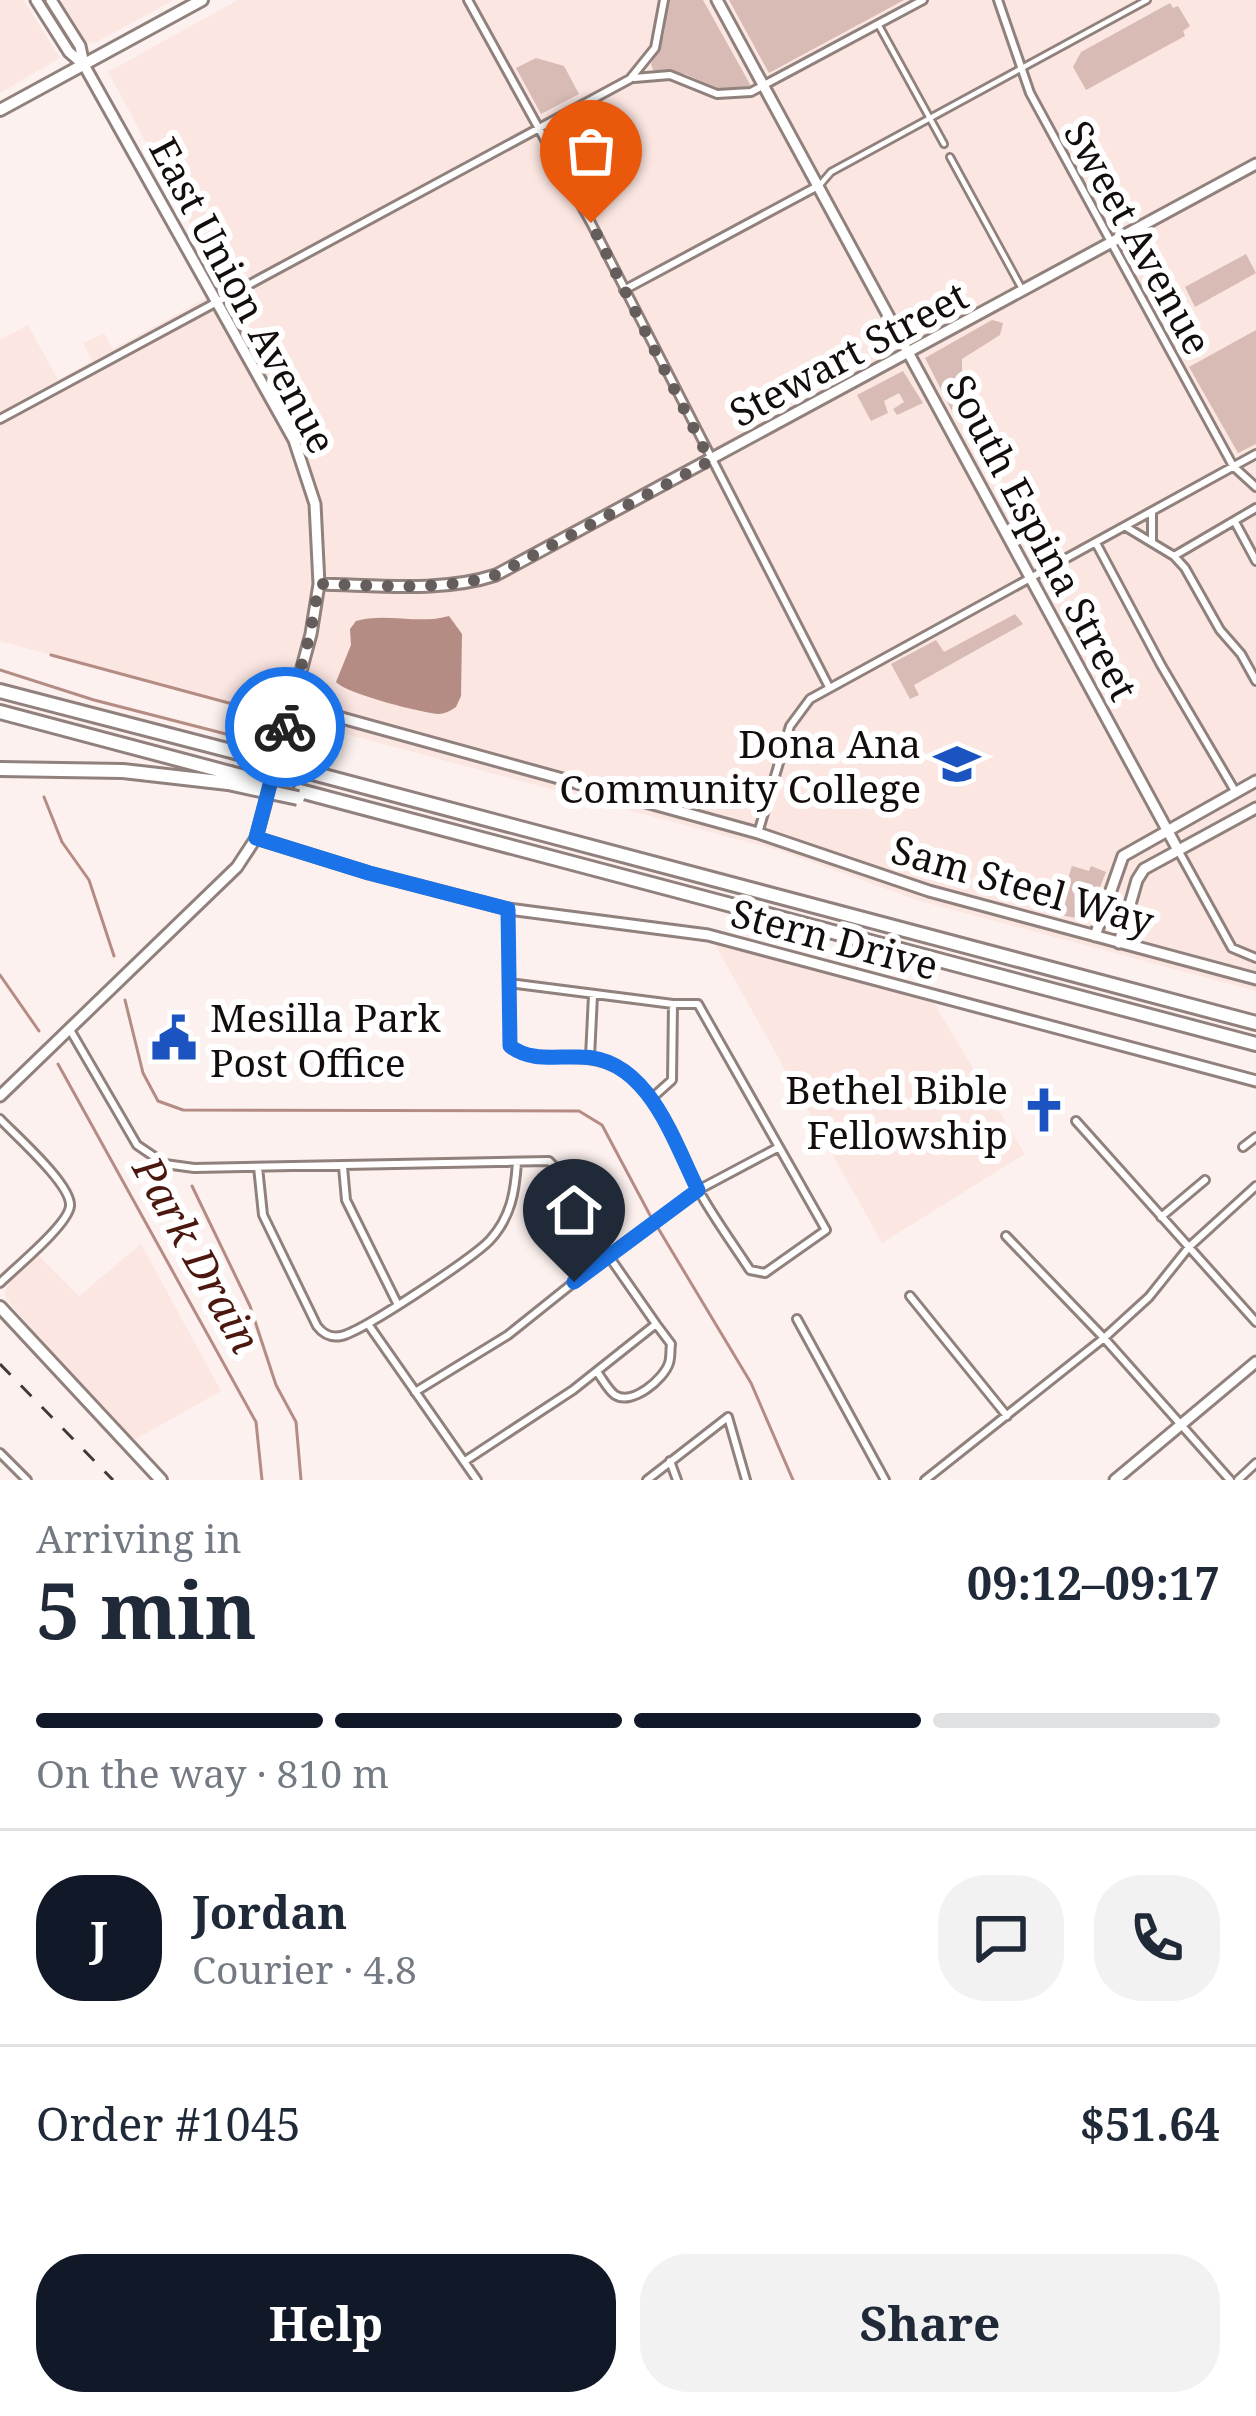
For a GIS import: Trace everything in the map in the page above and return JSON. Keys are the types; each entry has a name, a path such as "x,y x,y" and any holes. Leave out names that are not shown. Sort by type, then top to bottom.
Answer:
{"highway":[{"path":"0,687 1256,1023"},
{"path":"0,712 229,778 1256,1044"},
{"path":"0,767 229,778"}],"main road":[{"path":"0,110 202,0"},
{"path":"0,1307 161,1480"}],"street":[{"path":"36,0 69,52 84,65"},
{"path":"50,0 80,46 84,65"},
{"path":"468,0 829,687"},
{"path":"0,419 630,79 655,48 664,0"},
{"name":"South Espina Street","path":"717,0 1178,850"},
{"path":"630,79 670,75 717,94 735,95 764,86 922,0"},
{"name":"Sweet Avenue","path":"998,0 1030,93 1233,466 1256,487"},
{"path":"624,290 819,186 831,172 1147,0"},
{"path":"878,24 944,144"},
{"name":"East Union Avenue","path":"0,1096 237,867 256,838 319,584 318,520 294,440 84,65"},
{"path":"950,157 1024,292"},
{"name":"Stewart Street","path":"319,584 429,585 496,575 1256,164"},
{"path":"758,832 793,719 804,703 1256,454"},
{"path":"1174,556 1256,508"},
{"path":"1152,513 1153,543"},
{"path":"1235,522 1256,561"},
{"path":"1126,527 1174,556 1190,574 1220,630 1256,681"},
{"path":"1096,543 1235,792"},
{"name":"Sam Steel Way","path":"291,704 758,832 895,880 1256,979"},
{"path":"1095,936 1120,859 1256,781"},
{"path":"1119,943 1140,874 1256,808"},
{"name":"Stern Drive","path":"256,838 508,909 708,935 1256,1081"},
{"path":"1178,850 1232,948 1256,958"},
{"path":"508,909 509,983 510,1046 524,1057 590,1057 621,1070 652,1098 698,1190 750,1270 765,1274 826,1230 698,1004 509,983"},
{"path":"590,1057 593,995"},
{"path":"652,1098 671,1080 673,1004"},
{"path":"69,1028 127,1129 147,1154 165,1164 343,1167 548,1161 570,1182 608,1256 671,1343 668,1366 661,1377 633,1397 616,1396 596,1372"},
{"path":"0,1119 58,1180 70,1201 60,1223 0,1283"},
{"path":"1076,1121 1256,1322"},
{"path":"1243,1147 1256,1137"},
{"path":"415,1392 508,1335 698,1190 781,1147"},
{"path":"258,1167 263,1215 317,1326 338,1337 368,1324 489,1242 514,1199 517,1162"},
{"path":"343,1167 346,1200 397,1303"},
{"path":"1161,1217 1205,1180"},
{"path":"925,1480 1104,1338 1149,1298 1189,1247 1256,1186"},
{"path":"1006,1236 1234,1480 1256,1463"},
{"path":"910,1296 1007,1416"},
{"path":"797,1319 885,1480"},
{"path":"368,1324 477,1480"},
{"path":"465,1461 596,1372 656,1324"},
{"path":"1115,1480 1256,1362"},
{"path":"646,1480 728,1417 746,1480"},
{"path":"2,1459 27,1480"},
{"path":"670,1461 677,1480"}],"shaded area":[{"path":"0,0 24,0 60,58 0,93"},
{"path":"174,0 95,43 85,42 60,2"},
{"path":"238,0 1256,0 1256,991 920,901 781,851 0,641 0,340 28,325 58,380 92,361 83,343 104,333 113,349 225,288 108,72"},
{"path":"667,0 703,0 751,86 722,90 685,74 653,70 651,64 664,35"},
{"path":"729,0 904,0 769,73"},
{"path":"1170,3 1173,8 1178,6 1190,26 1183,31 1185,36 1086,90 1073,67 1081,52"},
{"path":"536,58 564,66 579,94 541,114 516,68"},
{"path":"1246,254 1256,273 1195,307 1185,287"},
{"path":"992,320 1003,323 1000,335 962,359 962,391 969,405 968,411 955,417 925,358"},
{"path":"1256,330 1256,444 1238,453 1189,367"},
{"path":"903,371 923,403 897,415 893,409 904,402 899,393 884,401 888,413 871,421 857,395"},
{"path":"1015,614 1023,624 914,685 919,695 910,699 891,664 936,640 944,652"},
{"path":"449,616 462,634 461,696 452,710 438,714 416,710 336,682 356,621"},
{"path":"1072,866 1106,872 1087,920 1049,913 1056,889 1064,891"},
{"path":"713,941 932,1000 1025,1154 882,1243"},
{"path":"141,1244 221,1391 134,1440 63,1365 5,1292 9,1281 37,1254 79,1296"}],"waterway":[{"path":"51,655 251,709"},
{"name":"Park Drain","path":"0,670 226,734"},
{"path":"44,797 62,842 89,880 114,956"},
{"name":"Park Drain","path":"0,975 39,1031"},
{"path":"125,1000 143,1073 158,1101 183,1110 579,1111 602,1125 651,1217"},
{"name":"Park Drain","path":"58,1064 256,1422 262,1480"},
{"path":"192,1186 250,1306 276,1385 296,1422 301,1480"},
{"path":"658,1228 751,1383 793,1480"}],"railway":[{"path":"0,1364 113,1480"}],"way so far":[{"path":"285,727 319,584 429,585 496,575 710,461 591,223"}],"place":[{"name":"Dona Ana Community College","path":"957,764"},
{"name":"Mesilla Park Post Office","path":"174,1038"},
{"name":"Bethel Bible Fellowship","path":"1044,1110"}],"route":[{"path":"285,727 256,838 508,909 510,1046 524,1057 590,1057 621,1070 652,1098 698,1190 574,1282"}]}
